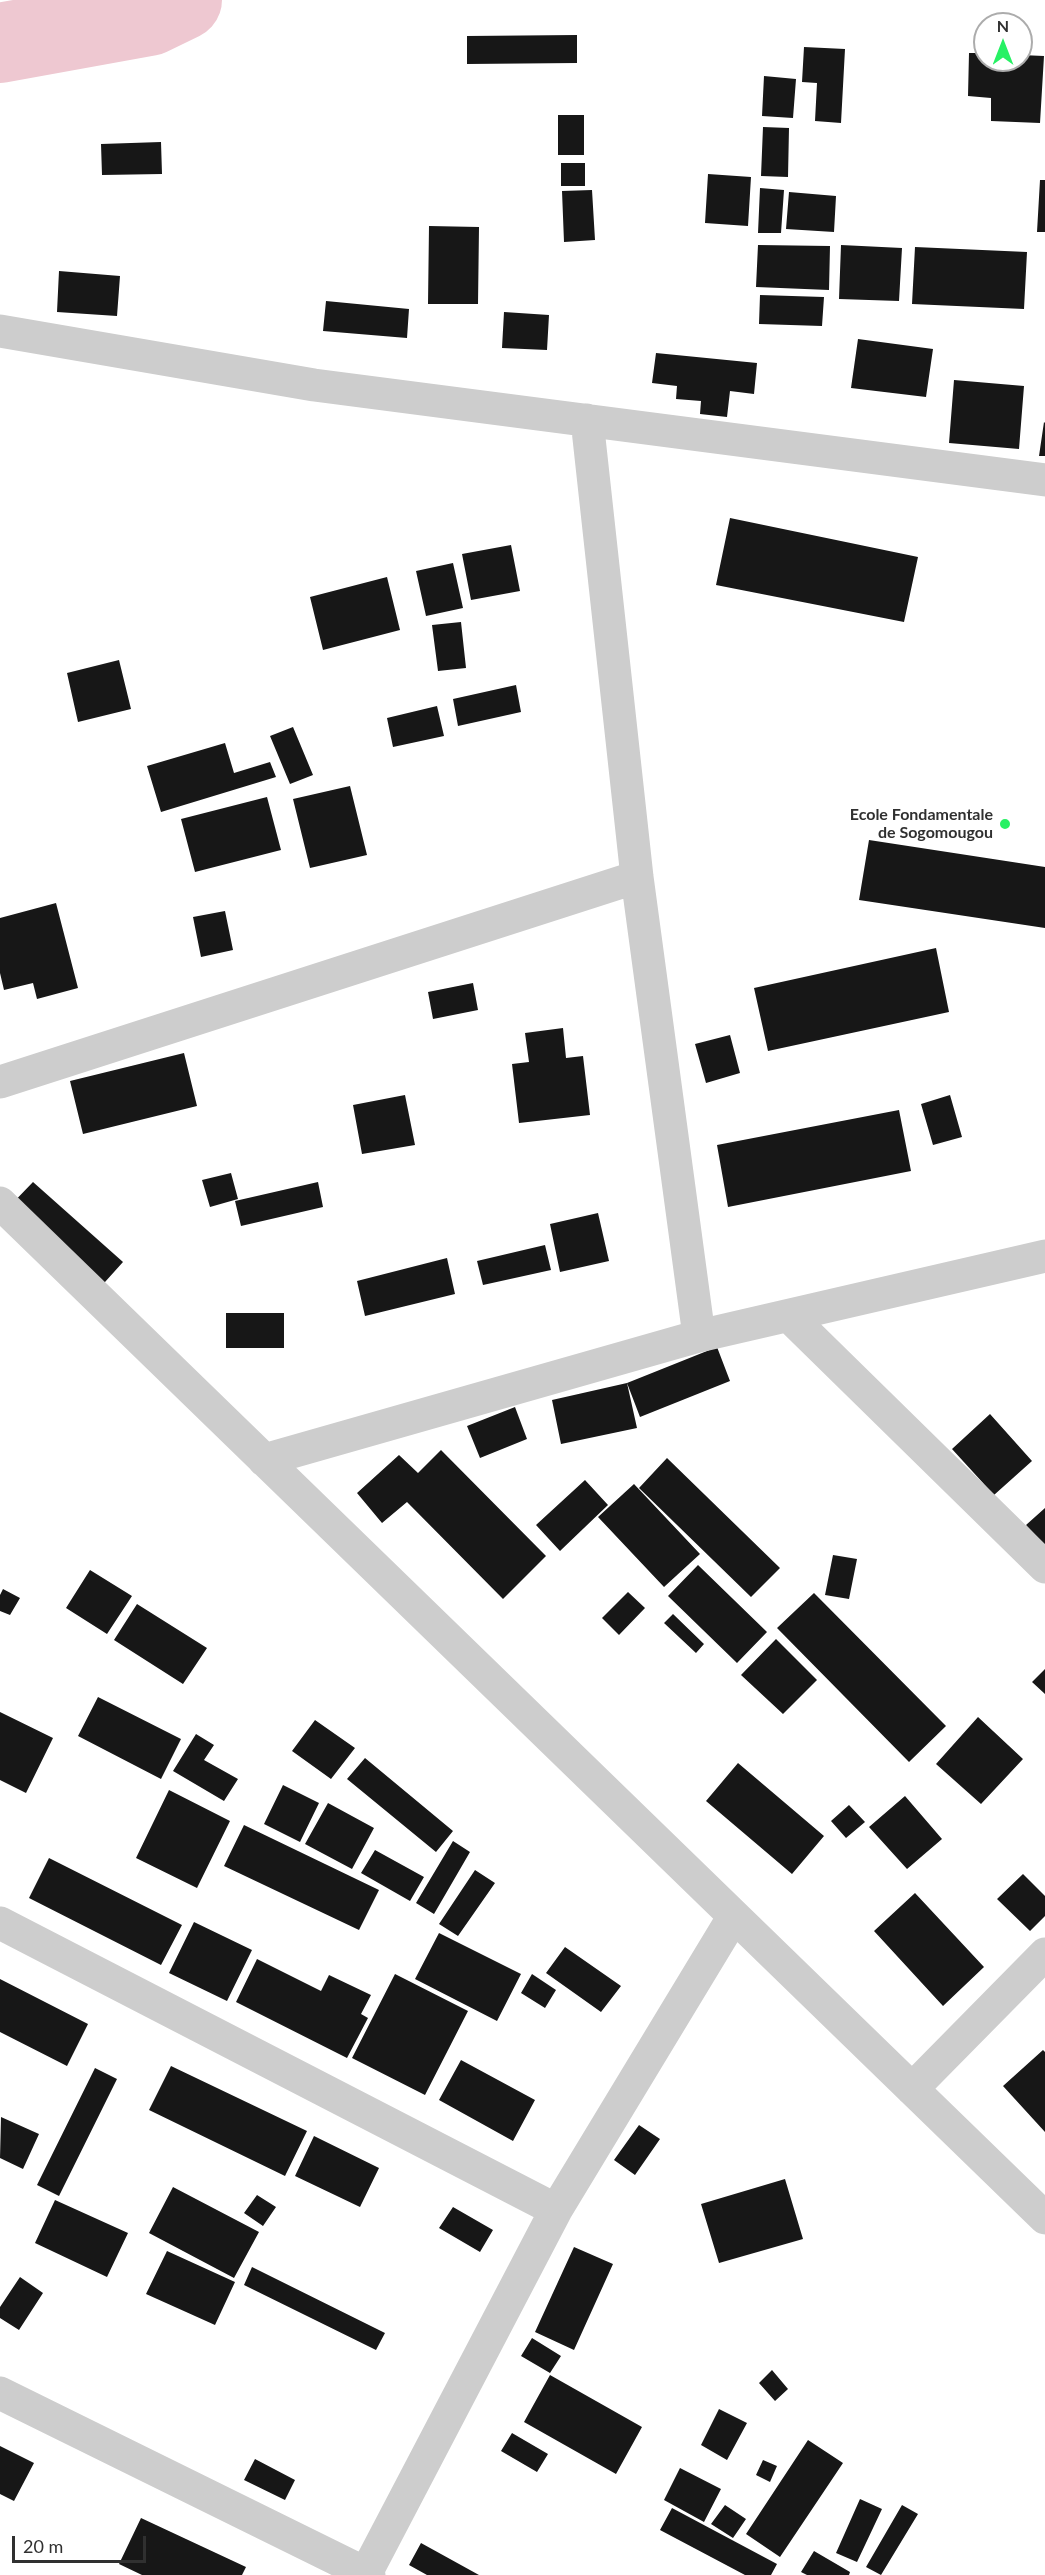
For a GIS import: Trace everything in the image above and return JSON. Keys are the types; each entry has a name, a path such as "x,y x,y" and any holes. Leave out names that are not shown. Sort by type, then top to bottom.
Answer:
{"street":[{"path":"0,331 314,386 1045,480"},
{"path":"587,420 637,877 699,1336"},
{"path":"0,1082 637,877"},
{"path":"0,1203 1045,2218"},
{"path":"264,1460 699,1336 1045,1256"},
{"path":"789,1316 1045,1567"},
{"path":"0,2392 366,2574 556,2210 734,1916"},
{"path":"0,1923 556,2210"},
{"path":"912,2089 1045,1954"}],"building":[{"path":"577,35 577,63 467,64 467,36"},
{"path":"804,47 845,49 841,123 815,121 817,83 802,82"},
{"path":"969,53 973,53 973,72 1033,72 1033,56 1044,56 1040,123 991,121 991,98 968,96"},
{"path":"764,76 796,79 793,118 762,116"},
{"path":"558,115 584,115 584,155 558,155"},
{"path":"763,127 789,128 788,177 761,176"},
{"path":"161,142 162,174 102,175 101,144"},
{"path":"561,163 585,163 585,186 561,186"},
{"path":"708,174 751,177 748,226 705,223"},
{"path":"1040,180 1045,180 1045,232 1037,232"},
{"path":"760,188 784,190 781,233 758,233"},
{"path":"592,190 595,240 564,242 562,191"},
{"path":"789,192 836,196 834,232 786,229"},
{"path":"429,226 479,227 478,304 428,304"},
{"path":"758,245 830,246 829,290 756,287"},
{"path":"841,245 902,248 899,301 839,299"},
{"path":"915,247 1027,252 1024,309 912,304"},
{"path":"59,271 120,276 117,316 57,312"},
{"path":"760,295 824,297 822,326 759,324"},
{"path":"326,301 409,309 407,338 323,331"},
{"path":"504,312 549,315 547,350 502,348"},
{"path":"858,339 933,349 926,397 851,388"},
{"path":"656,353 757,363 754,394 730,391 727,417 700,414 701,401 676,399 677,386 652,383"},
{"path":"954,380 1024,386 1019,449 949,443"},
{"path":"1044,422 1045,456 1039,456"},
{"path":"730,518 918,557 904,622 716,585"},
{"path":"511,545 520,591 471,600 462,554"},
{"path":"453,563 463,608 426,616 416,571"},
{"path":"387,577 400,630 323,650 310,597"},
{"path":"461,622 466,668 438,671 432,625"},
{"path":"119,660 131,709 78,722 67,673"},
{"path":"516,685 521,712 458,726 453,699"},
{"path":"437,706 444,736 393,747 387,718"},
{"path":"293,727 313,775 290,784 270,736"},
{"path":"225,743 234,773 270,762 276,777 161,812 147,766"},
{"path":"350,786 367,855 310,868 293,799"},
{"path":"267,797 281,850 195,872 181,819"},
{"path":"869,840 1045,867 1045,928 859,900"},
{"path":"56,903 78,988 37,999 33,983 4,990 0,973 0,918"},
{"path":"225,911 233,950 201,957 193,917"},
{"path":"936,948 949,1012 768,1051 754,988"},
{"path":"473,983 478,1010 433,1019 428,992"},
{"path":"563,1028 566,1058 583,1056 590,1115 519,1123 512,1064 529,1062 525,1033"},
{"path":"730,1035 740,1073 706,1083 695,1044"},
{"path":"184,1053 197,1106 83,1134 70,1081"},
{"path":"405,1095 415,1145 362,1154 353,1105"},
{"path":"950,1095 962,1137 933,1145 921,1104"},
{"path":"899,1110 911,1171 728,1207 717,1145"},
{"path":"231,1173 238,1199 210,1207 202,1180"},
{"path":"33,1182 123,1262 96,1292 5,1211"},
{"path":"318,1182 323,1207 241,1226 235,1201"},
{"path":"598,1213 609,1261 560,1272 550,1224"},
{"path":"545,1245 551,1270 483,1285 477,1261"},
{"path":"447,1258 455,1294 365,1316 357,1281"},
{"path":"226,1313 284,1313 284,1348 226,1348"},
{"path":"717,1347 730,1381 640,1417 627,1383"},
{"path":"627,1383 637,1428 561,1444 552,1400"},
{"path":"515,1407 527,1439 480,1458 467,1426"},
{"path":"990,1414 1032,1461 994,1495 952,1449"},
{"path":"441,1450 546,1556 503,1599 407,1502 382,1523 357,1493 399,1455 418,1473"},
{"path":"667,1458 780,1568 751,1597 639,1488"},
{"path":"585,1480 608,1505 560,1551 536,1525"},
{"path":"634,1484 700,1554 664,1587 598,1517"},
{"path":"1045,1508 1045,1545 1026,1525"},
{"path":"833,1555 857,1559 849,1599 825,1595"},
{"path":"698,1565 767,1632 737,1663 668,1596"},
{"path":"90,1570 132,1596 107,1634 66,1608"},
{"path":"3,1589 20,1598 10,1615 0,1611 0,1595"},
{"path":"628,1592 645,1608 619,1635 602,1618"},
{"path":"814,1593 946,1726 909,1762 777,1628"},
{"path":"137,1604 207,1648 183,1684 114,1640"},
{"path":"673,1614 704,1644 696,1653 664,1623"},
{"path":"776,1639 817,1680 783,1714 741,1675"},
{"path":"1045,1669 1045,1694 1032,1682"},
{"path":"98,1697 181,1739 161,1779 78,1736"},
{"path":"0,1712 53,1738 26,1793 0,1780"},
{"path":"978,1717 1023,1759 981,1804 936,1764"},
{"path":"315,1720 355,1748 331,1779 292,1751"},
{"path":"196,1734 214,1745 204,1760 238,1779 224,1801 173,1771"},
{"path":"365,1758 453,1831 436,1852 347,1779"},
{"path":"738,1763 824,1836 792,1874 706,1801"},
{"path":"283,1785 319,1803 300,1842 264,1824"},
{"path":"169,1790 230,1821 197,1888 136,1858"},
{"path":"905,1796 942,1839 907,1869 869,1827"},
{"path":"328,1803 374,1828 352,1869 305,1844"},
{"path":"849,1805 865,1822 846,1838 831,1821"},
{"path":"244,1825 379,1890 359,1930 224,1866"},
{"path":"453,1841 470,1852 434,1914 416,1903"},
{"path":"375,1850 424,1877 410,1901 361,1873"},
{"path":"49,1858 182,1925 161,1965 29,1898"},
{"path":"475,1870 495,1883 458,1936 439,1924"},
{"path":"1023,1874 1045,1896 1045,1916 1030,1931 997,1899"},
{"path":"915,1893 984,1967 943,2006 874,1931"},
{"path":"194,1922 252,1950 227,2001 169,1973"},
{"path":"439,1933 521,1974 497,2021 415,1979"},
{"path":"565,1947 621,1986 601,2012 546,1973"},
{"path":"257,1959 321,1991 329,1975 371,1995 361,2014 368,2018 347,2058 236,2002"},
{"path":"395,1974 468,2011 425,2095 352,2058"},
{"path":"532,1974 556,1990 545,2008 521,1993"},
{"path":"0,1979 88,2024 67,2066 0,2032"},
{"path":"1043,2050 1045,2052 1045,2132 1003,2086"},
{"path":"461,2060 535,2100 513,2141 439,2100"},
{"path":"171,2066 307,2131 285,2176 149,2110"},
{"path":"95,2068 117,2079 59,2196 37,2185"},
{"path":"1,2117 39,2134 23,2169 0,2158"},
{"path":"639,2125 660,2139 635,2175 614,2160"},
{"path":"314,2136 379,2168 360,2207 295,2176"},
{"path":"785,2179 803,2239 719,2263 701,2204"},
{"path":"173,2187 259,2232 234,2278 149,2233"},
{"path":"257,2195 276,2207 263,2226 244,2213"},
{"path":"55,2200 128,2233 107,2277 35,2243"},
{"path":"453,2207 493,2230 480,2252 439,2228"},
{"path":"574,2247 613,2264 574,2350 535,2332"},
{"path":"167,2251 235,2282 215,2325 146,2294"},
{"path":"252,2267 385,2333 376,2350 244,2285"},
{"path":"20,2277 43,2293 19,2330 0,2318 0,2307"},
{"path":"532,2338 561,2356 550,2373 521,2356"},
{"path":"772,2370 788,2389 775,2401 759,2383"},
{"path":"550,2375 642,2427 616,2474 524,2422"},
{"path":"719,2409 747,2423 727,2460 701,2445"},
{"path":"512,2433 548,2454 537,2472 501,2451"},
{"path":"808,2440 843,2463 780,2557 746,2534"},
{"path":"0,2446 34,2463 14,2501 0,2494"},
{"path":"255,2459 295,2480 285,2500 244,2480"},
{"path":"763,2460 777,2466 770,2482 756,2475"},
{"path":"680,2468 721,2489 704,2522 664,2500"},
{"path":"860,2499 882,2509 857,2562 836,2553"},
{"path":"725,2505 746,2519 733,2538 711,2524"},
{"path":"902,2505 918,2514 881,2575 866,2567"},
{"path":"672,2508 777,2564 771,2575 745,2575 660,2530"},
{"path":"141,2518 246,2567 242,2575 142,2575 119,2564"},
{"path":"421,2543 479,2575 427,2575 409,2565"},
{"path":"814,2551 850,2572 849,2575 807,2575 801,2572"}],"waterway":[{"path":"0,43 149,16 182,0"}],"place":[{"name":"Ecole Fondamentale de Sogomougou","path":"1005,824"}]}
